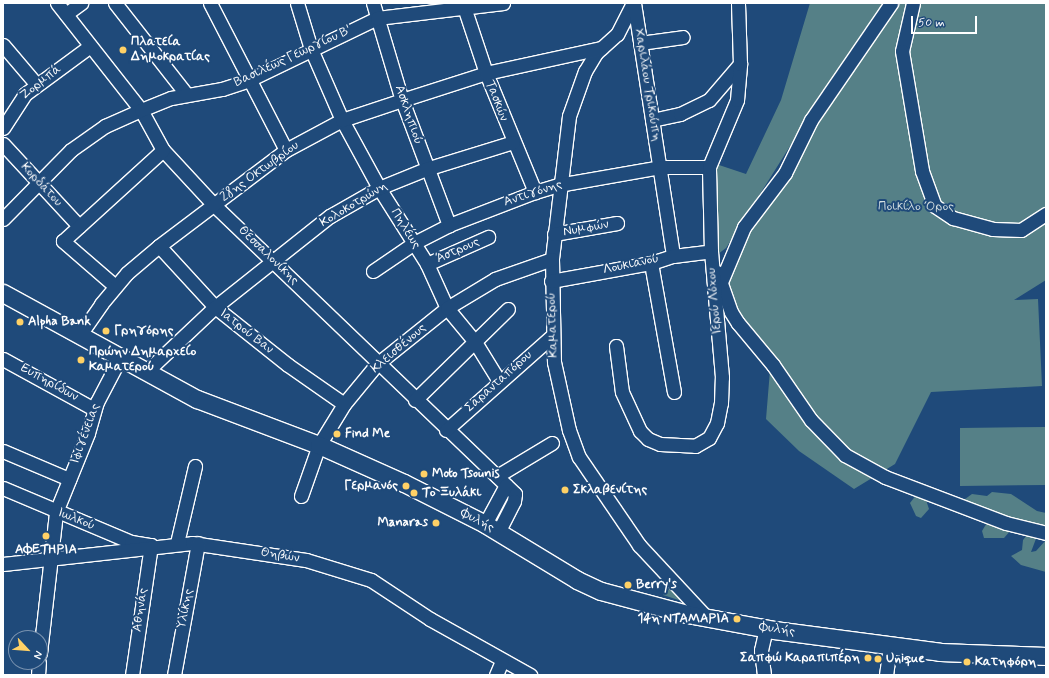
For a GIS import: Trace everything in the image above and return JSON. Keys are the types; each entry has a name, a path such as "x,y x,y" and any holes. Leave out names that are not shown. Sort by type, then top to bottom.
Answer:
{"main road":[{"name":"Φυλής","path":"3,293 79,336 197,399 318,445 491,528 591,587 638,602 708,618 766,629 955,653 1046,656"},
{"name":"Φυλής","path":"907,647 956,642 1046,645"}],"street":[{"name":"Θεσσαλονίκης","path":"57,3 141,110 163,150 214,204 275,261 377,364 515,494 515,499 491,528"},
{"path":"66,14 80,3"},
{"path":"115,3 186,94"},
{"path":"210,3 286,150"},
{"name":"Πηλέως","path":"296,3 312,49 342,120 379,188 427,264 448,308 475,342 499,381"},
{"name":"Ασκληπιού","path":"373,3 402,100 426,169 449,225"},
{"name":"Βασιλέως Γεωργίου Β'","path":"3,219 71,150 105,126 141,110 186,94 222,89 249,80 377,18 503,3"},
{"name":"Χαριλάου Τρικούπη","path":"633,3 661,167 673,256"},
{"name":"Καματερού","path":"633,3 616,34 601,48 585,71 576,90 569,116 558,185 552,259 551,281 554,362 563,407 580,457 639,544 708,618"},
{"name":"Ιερού Λόχου","path":"616,346 622,392 640,431 648,439 660,444 695,446 709,438 717,423 721,403 722,377 711,251 709,167 737,100 740,64 738,3"},
{"path":"720,282 744,227 784,174 811,120 891,3"},
{"path":"913,3 902,51 922,171 935,206 953,218 993,229 1021,230 1046,214"},
{"name":"Τασκών","path":"464,7 486,73 513,142 536,192"},
{"path":"640,43 683,37"},
{"path":"3,45 37,85"},
{"name":"Ζορμπά","path":"3,128 18,101 90,46"},
{"name":"28ης Οκτωβρίου","path":"79,336 115,286 159,246 286,150 342,120 402,100 486,73 601,48"},
{"path":"652,120 680,114 709,100 740,64"},
{"name":"Κολοκοτρώνη","path":"146,372 215,307 330,216 379,188 426,169 513,142"},
{"name":"Κορδάτου","path":"3,144 79,226"},
{"path":"115,286 64,241 163,150"},
{"name":"Αντιγόνης","path":"373,271 414,243 449,225 558,185 661,167 709,167"},
{"name":"Νυμφών","path":"554,234 617,223"},
{"name":"Άστρους","path":"427,264 488,237"},
{"name":"Ιατρού Βαν","path":"159,246 215,307 288,365 344,404"},
{"path":"711,251 731,312 738,323 773,365 811,420 845,456 885,477 1006,523 1046,533"},
{"name":"Λουκιανού","path":"551,281 651,263 673,256 711,251"},
{"name":"Κλεισθένους","path":"301,496 318,445 344,404 377,364 448,308 495,279 552,259"},
{"path":"651,263 674,392"},
{"path":"416,400 508,309"},
{"name":"Σαρανταπόρου","path":"446,430 553,334"},
{"name":"Ιφιγένειας","path":"50,559 56,512 88,433 94,409 120,358"},
{"name":"Ευπηρίδων","path":"3,359 94,409"},
{"path":"501,481 552,443"},
{"path":"3,451 69,479"},
{"path":"177,543 195,466"},
{"name":"Ιωλκού","path":"3,488 56,512 131,542 151,546"},
{"name":"Θηβών","path":"3,564 177,543 198,543 306,560 357,574 371,580 430,620 502,661 530,675"},
{"name":"Υλίκης","path":"174,675 198,543"},
{"name":"Αθηνάς","path":"132,675 151,546"},
{"path":"42,630 50,559"},
{"path":"764,675 761,650 766,629"},
{"path":"886,675 890,645"},
{"path":"496,675 502,661"}],"green space":[{"name":"Ποικίλο Όρος","path":"810,3 1046,3 1046,280 1014,300 1038,299 1042,386 931,392 895,464 854,489 799,451 766,419 771,358 732,305 728,283 741,241 789,168 792,143 726,248 718,254 716,164 746,174 781,100"},
{"path":"1046,427 1046,485 960,486 960,428"},
{"path":"992,492 1011,494 1037,511 1046,513 1046,530 961,502 972,494 987,496"},
{"path":"917,494 925,497 929,509 921,518 916,516 910,503"},
{"path":"988,521 1011,530 1004,538 984,538 982,531"},
{"path":"1027,535 1037,536 1031,552 1036,551 1046,540 1046,572 1021,565 1011,556 1022,550 1023,540"},
{"path":"672,586 685,602 663,595"}],"place":[{"name":"Πλατεία Δημοκρατίας","path":"123,50"},
{"name":"Alpha Bank","path":"20,322"},
{"name":"Γρηγόρης","path":"106,331"},
{"name":"Πρώην Δημαρχείο Καματερού","path":"81,360"},
{"name":"Find Me","path":"337,434"},
{"name":"Moto Tsounis","path":"424,474"},
{"name":"Γερμανός","path":"406,486"},
{"name":"Σκλαβενίτης","path":"565,490"},
{"name":"Το Ξυλάκι","path":"414,493"},
{"name":"Manaras","path":"436,523"},
{"name":"ΑΦΕΤΗΡΙΑ","path":"46,536"},
{"name":"Berry's","path":"628,585"},
{"name":"14η ΝΤΑΜΑΡΙΑ","path":"737,619"},
{"name":"Σαπφώ Καραπιπέρη","path":"868,658"},
{"name":"Unique","path":"878,659"},
{"name":"Κατηφόρη","path":"967,662"}]}
